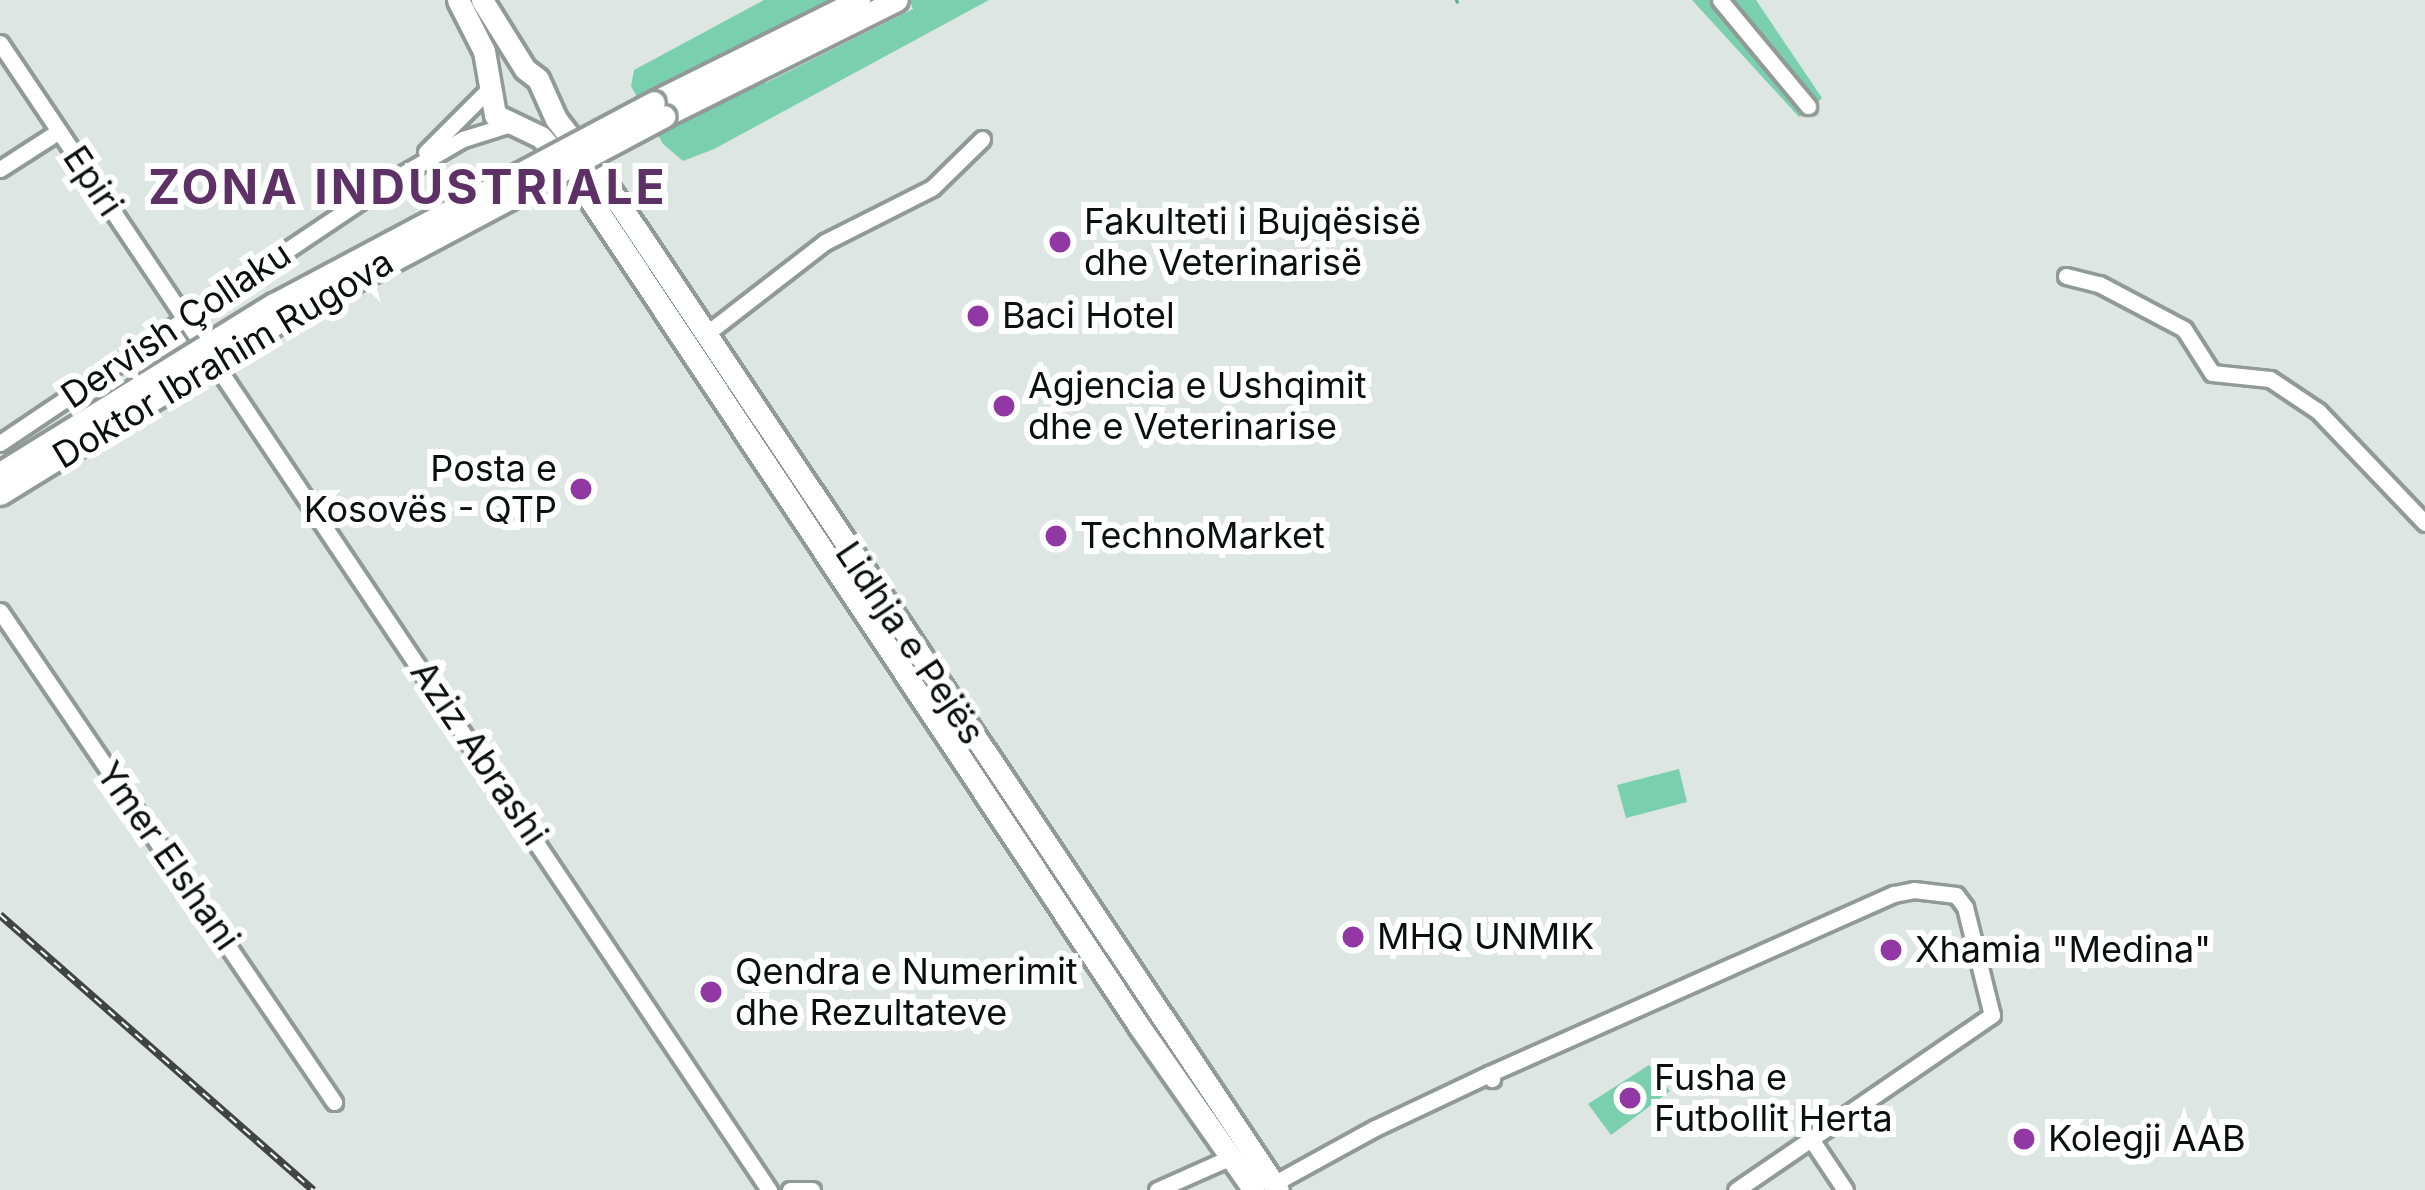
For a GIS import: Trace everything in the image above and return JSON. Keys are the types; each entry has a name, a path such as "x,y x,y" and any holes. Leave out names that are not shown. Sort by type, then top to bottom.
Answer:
{"highway":[{"name":"Lidhja e Pejës","path":"458,0 480,40 495,115 551,146 574,175 1231,1157 1268,1188"},
{"name":"Lidhja e Pejës","path":"486,0 525,70 538,79 544,95 1268,1188"},
{"path":"486,0 557,92 604,181"},
{"name":"Doktor Ibrahim Rugova","path":"0,494 235,346 859,0"},
{"name":"Doktor Ibrahim Rugova","path":"0,473 274,304 659,110 897,0"},
{"path":"489,88 504,71 525,70"},
{"path":"515,124 537,115 544,95"}],"street":[{"path":"1720,0 1808,106"},
{"name":"Epiri","path":"0,43 185,319"},
{"path":"411,167 489,88"},
{"path":"411,167 472,134 515,124"},
{"path":"0,170 59,131"},
{"path":"706,334 825,242 932,188 982,139"},
{"name":"Dervish Çollaku","path":"0,443 411,167"},
{"path":"2066,276 2099,284 2184,329 2212,373 2270,379 2318,411 2425,523"},
{"name":"Aziz Abrashi","path":"185,319 769,1190"},
{"name":"Ymer Elshani","path":"0,611 334,1102"},
{"path":"1268,1188 1491,1078 1914,890 1948,892 1962,899 1991,1015 1736,1190"},
{"path":"1810,1139 1846,1190"},
{"path":"1156,1190 1231,1157"},
{"path":"790,1190 812,1190"}],"green space":[{"path":"764,0 836,0 749,46 766,83 913,9 909,0 989,0 714,149 683,161 663,144 631,86 634,70"},
{"path":"1692,0 1756,0 1822,98 1799,117"},
{"path":"1679,769 1687,802 1626,818 1617,785"},
{"name":"Fusha e Futbollit Herta","path":"1649,1065 1670,1091 1611,1135 1588,1104"}],"railway":[{"path":"0,915 313,1190"}],"place":[{"name":"Fakulteti i Bujqësisë dhe Veterinarisë","path":"1060,242"},
{"name":"Baci Hotel","path":"978,316"},
{"name":"Agjencia e Ushqimit dhe e Veterinarise","path":"1004,406"},
{"name":"Posta e Kosovës - QTP","path":"581,489"},
{"name":"TechnoMarket","path":"1056,536"},
{"name":"MHQ UNMIK","path":"1353,937"},
{"name":"Xhamia \"Medina\"","path":"1891,950"},
{"name":"Qendra e Numerimit dhe Rezultateve","path":"711,992"},
{"name":"Fusha e Futbollit Herta","path":"1630,1098"},
{"name":"Kolegji AAB","path":"2024,1139"}],"district":[{"name":"ZONA INDUSTRIALE","path":"408,187"}]}
